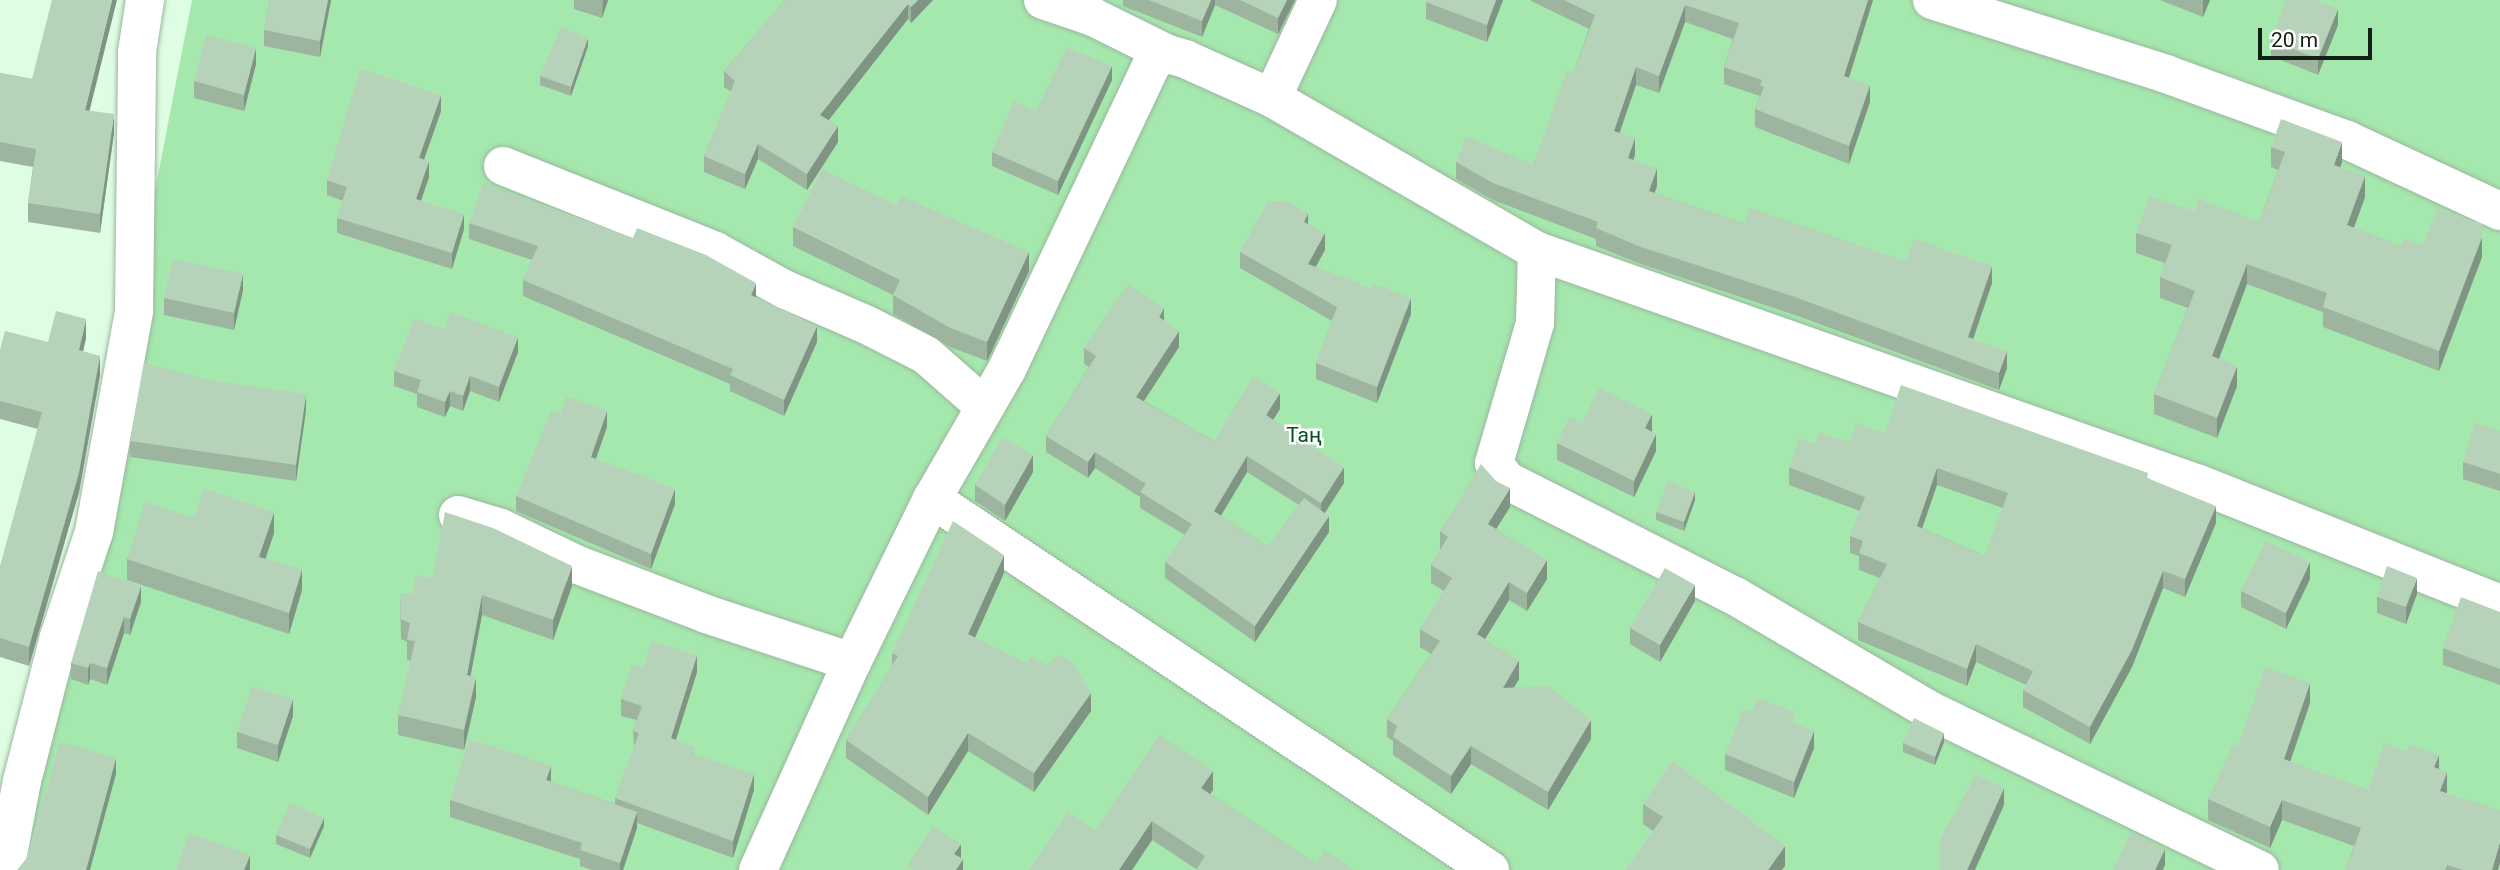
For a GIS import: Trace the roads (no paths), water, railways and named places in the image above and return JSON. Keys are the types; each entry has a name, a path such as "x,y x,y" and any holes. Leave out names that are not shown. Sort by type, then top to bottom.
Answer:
{"street":[{"path":"5,870 22,781 56,650 94,532 134,311 138,260 133,187 137,66 145,0"},
{"path":"1043,0 1093,17 1168,54 1272,99 1537,251 2199,484 2500,604"},
{"path":"1272,99 1318,0"},
{"path":"1932,0 2166,74 2347,140 2500,211"},
{"path":"758,870 852,662 932,499 1007,369 1154,60 1168,54"},
{"path":"503,166 715,251 785,289 865,324 926,355 984,406"},
{"path":"1537,251 1535,323 1494,463 1506,480 1735,596 1933,712 2260,870"},
{"path":"932,499 1490,870"},
{"path":"458,515 501,528 578,565 706,614 852,662"}],"park label":[{"name":"Таң","path":"1304,435"}]}
